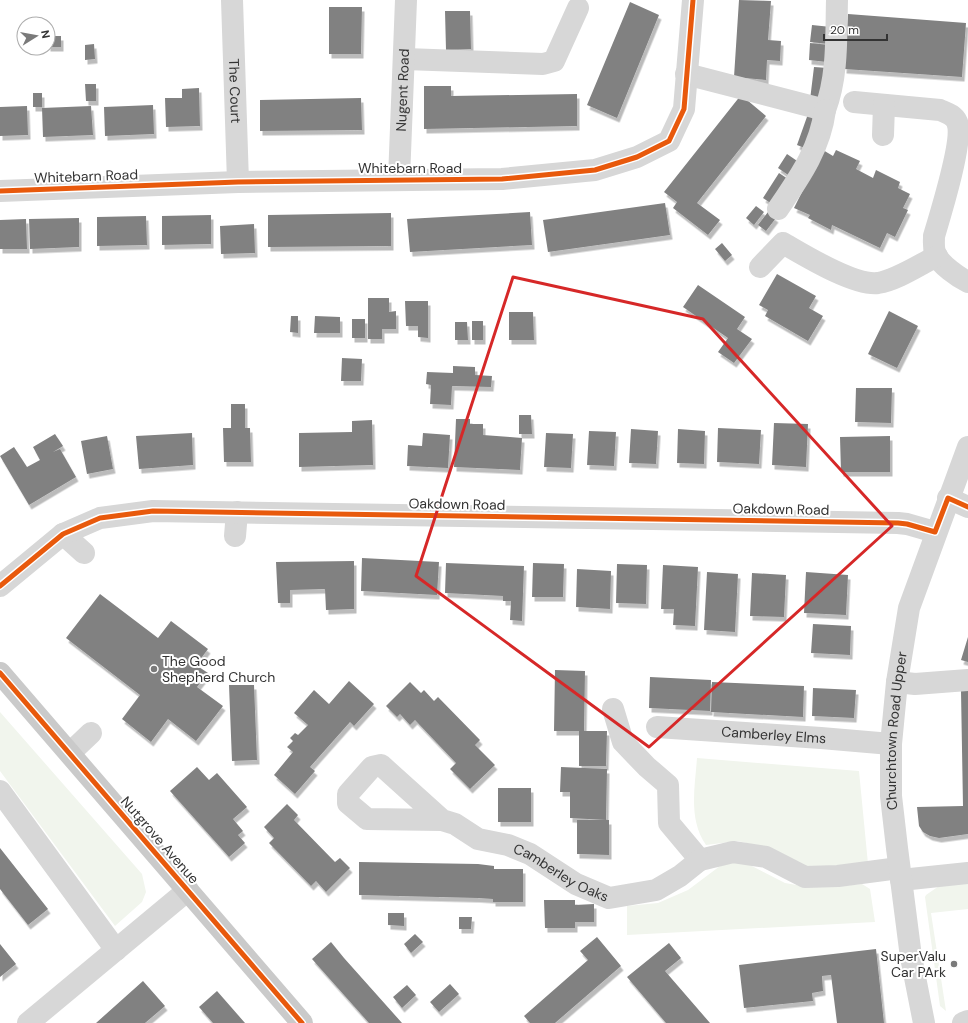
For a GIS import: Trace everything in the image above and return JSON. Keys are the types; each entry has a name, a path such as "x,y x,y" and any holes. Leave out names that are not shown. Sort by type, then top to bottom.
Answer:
{"main road":[{"name":"Nutgrove Avenue","path":"0,673 302,1023"}],"street":[{"name":"The Court","path":"232,0 238,182"},
{"name":"Nugent Road","path":"399,179 405,59 406,0"},
{"name":"Whitebarn Road","path":"0,191 238,182 502,179 595,170 637,157 670,141 684,109 693,0"},
{"path":"778,209 804,171 819,139 825,110 830,96 836,59 837,0"},
{"path":"405,59 543,64 554,61 578,8"},
{"path":"686,74 825,110"},
{"path":"854,102 940,110 951,114 957,123 958,140 934,236 934,247 936,256 947,267 968,282"},
{"path":"883,135 884,105"},
{"path":"760,266 783,243 856,281 878,283 908,272 936,256"},
{"name":"Churchtown Road Upper","path":"924,1023 911,957 900,874 892,796 891,744 897,682 909,608 935,532 968,447"},
{"path":"948,498 968,507"},
{"name":"Oakdown Road","path":"0,586 63,534 100,518 153,511 898,523 935,532"},
{"path":"236,536 237,512"},
{"path":"63,534 84,554"},
{"path":"897,682 915,684 968,680"},
{"path":"613,709 624,742 647,768 668,785 669,823 700,860"},
{"name":"Camberley Elms","path":"657,727 891,744"},
{"path":"70,753 91,733"},
{"path":"0,791 116,950"},
{"name":"Camberley Oaks","path":"442,820 455,824 478,839 508,845 530,854 576,884 609,898 656,890 680,876 700,860 733,852 766,857 805,877 968,873"},
{"name":"Nutgrove Avenue","path":"28,1023 188,890"},
{"path":"963,1023 968,1021"}],"highlighted area":[{"path":"513,277 703,319 892,526 649,747 416,576"}],"shaded area":[{"path":"0,712 142,874 146,892 142,902 115,926 0,771"},
{"path":"697,758 859,771 868,864 816,868 794,864 763,847 738,841 706,845 700,835 695,814 694,791"},
{"path":"724,863 746,863 785,883 802,886 832,887 862,884 870,889 875,922 627,935 627,906 658,903 688,890"},
{"path":"968,882 968,909 931,913 946,1011 940,1006 925,897 939,886"}],"building":[{"path":"739,0 771,1 768,40 781,41 780,61 767,60 766,80 734,77"},
{"path":"630,2 659,15 617,118 587,105"},
{"path":"329,7 362,7 361,54 329,54"},
{"path":"445,11 470,11 471,49 446,50"},
{"path":"848,14 966,23 962,77 844,69"},
{"path":"812,25 831,27 829,44 810,42"},
{"path":"56,36 61,36 61,47 56,47"},
{"path":"810,43 829,45 827,62 809,60"},
{"path":"94,44 95,59 85,60 85,45"},
{"path":"814,67 828,68 825,94 810,100"},
{"path":"85,84 96,84 96,101 86,101"},
{"path":"424,86 451,86 451,96 577,94 577,126 424,129"},
{"path":"199,88 200,126 166,127 165,98 182,98 182,89"},
{"path":"33,93 42,93 42,107 33,107"},
{"path":"741,95 766,116 697,203 720,220 708,235 673,208 677,202 664,192"},
{"path":"361,98 362,130 260,131 260,100"},
{"path":"153,105 154,134 105,136 104,107"},
{"path":"27,106 28,135 0,136 0,107"},
{"path":"91,106 93,135 43,137 42,108"},
{"path":"808,114 820,125 810,150 797,145"},
{"path":"823,150 833,156 836,150 860,161 856,169 873,178 876,170 900,182 898,188 910,194 903,208 908,210 895,237 887,233 880,248 832,225 831,230 808,218 810,215 794,208"},
{"path":"787,154 803,165 794,179 778,168"},
{"path":"779,173 791,181 775,206 763,198"},
{"path":"665,203 670,235 548,252 543,220"},
{"path":"756,206 764,212 754,225 746,218"},
{"path":"530,212 532,245 410,252 407,219"},
{"path":"768,212 776,218 766,231 758,225"},
{"path":"391,213 391,246 268,247 268,215"},
{"path":"211,215 211,244 162,245 162,216"},
{"path":"146,216 147,245 97,246 97,217"},
{"path":"79,218 79,247 30,249 29,219"},
{"path":"26,219 27,249 0,249 0,220"},
{"path":"254,224 255,253 221,254 220,226"},
{"path":"722,243 732,255 725,261 715,249"},
{"path":"777,274 816,296 809,308 823,316 808,341 765,316 768,310 759,305"},
{"path":"698,285 745,317 737,329 752,339 734,363 718,352 728,338 683,307"},
{"path":"368,298 389,298 389,312 396,311 396,329 382,329 382,339 368,339"},
{"path":"405,301 428,301 428,338 418,337 418,326 406,326"},
{"path":"889,311 918,326 897,368 868,354"},
{"path":"509,312 533,312 534,340 509,340"},
{"path":"291,316 298,316 298,333 290,332"},
{"path":"315,316 340,317 340,333 314,333"},
{"path":"352,319 365,319 365,338 352,338"},
{"path":"472,321 483,321 483,340 472,340"},
{"path":"455,322 467,322 468,340 455,340"},
{"path":"342,358 362,359 361,381 341,381"},
{"path":"453,366 475,367 475,375 492,376 491,387 452,386 451,405 430,404 431,385 426,384 427,372 453,373"},
{"path":"856,388 892,388 891,423 855,422"},
{"path":"231,404 245,404 245,428 250,428 251,462 224,462 223,428 231,428"},
{"path":"519,415 531,415 532,434 519,434"},
{"path":"456,419 470,419 470,424 483,424 483,435 522,438 520,470 454,467"},
{"path":"372,420 373,465 299,467 299,433 352,432 352,421"},
{"path":"774,423 808,424 806,467 772,465"},
{"path":"718,428 761,430 759,464 717,462"},
{"path":"631,429 658,431 656,464 629,463"},
{"path":"678,429 705,431 704,464 677,463"},
{"path":"589,431 616,432 614,466 587,465"},
{"path":"192,433 193,465 139,469 136,436"},
{"path":"423,433 450,435 448,468 407,466 408,445 422,446"},
{"path":"546,433 573,434 571,468 544,467"},
{"path":"55,434 63,446 53,452 60,449 76,477 29,505 0,456 14,447 27,467 40,460 33,447"},
{"path":"107,436 113,469 87,474 81,441"},
{"path":"890,436 890,472 841,472 840,437"},
{"path":"362,558 439,562 437,595 361,591"},
{"path":"354,561 354,609 326,610 325,589 290,590 290,603 278,603 276,562"},
{"path":"446,563 524,566 522,621 510,620 511,601 503,601 503,596 445,593"},
{"path":"533,563 564,564 563,597 532,597"},
{"path":"617,564 647,565 646,604 616,603"},
{"path":"663,565 698,567 695,626 673,625 674,609 661,609"},
{"path":"577,569 611,571 610,609 576,607"},
{"path":"707,572 738,574 735,632 704,630"},
{"path":"806,572 848,575 846,615 804,613"},
{"path":"752,573 786,575 784,617 750,616"},
{"name":"The Good Shepherd Church","path":"100,594 158,638 171,621 208,649 196,665 208,673 197,687 223,706 196,741 168,719 151,742 122,719 140,695 66,638"},
{"path":"813,624 851,626 850,655 811,653"},
{"path":"968,637 968,662 961,660"},
{"path":"555,670 585,671 584,731 607,731 606,766 579,766 579,731 554,731"},
{"path":"650,677 711,680 710,711 649,708"},
{"path":"349,681 374,704 354,726 350,722 310,767 315,771 295,794 274,775 293,752 287,747 293,741 290,738 295,733 298,735 308,725 294,713 314,690 329,704"},
{"path":"410,682 421,693 424,690 434,701 438,697 480,740 475,745 495,765 470,789 450,769 456,763 415,720 410,725 400,714 397,717 386,706"},
{"path":"712,682 804,686 803,717 711,712"},
{"path":"229,685 254,685 257,760 232,761"},
{"path":"813,688 856,690 854,718 812,716"},
{"path":"968,690 968,834 939,838 930,836 923,832 919,826 917,807 963,806 961,691"},
{"path":"197,767 209,780 217,773 247,807 233,819 243,831 238,835 245,843 229,857 170,791"},
{"path":"561,767 607,769 606,820 570,818 570,792 560,792"},
{"path":"498,788 531,788 531,822 498,822"},
{"path":"287,804 298,815 294,820 335,862 340,858 350,868 326,892 316,881 311,886 269,843 274,838 264,827"},
{"path":"577,820 609,820 609,855 577,854"},
{"path":"0,848 48,909 28,925 0,889"},
{"path":"359,862 478,864 494,866 494,869 523,869 523,902 493,902 493,899 478,898 359,895"},
{"path":"544,900 575,900 575,905 594,904 594,922 575,922 575,928 545,928"},
{"path":"388,913 404,913 404,926 388,925"},
{"path":"459,917 472,917 471,929 459,929"},
{"path":"415,934 423,942 411,953 404,944"},
{"path":"597,937 621,966 555,1023 530,1023 524,1016 588,960 580,951"},
{"path":"331,942 402,1023 369,1023 312,959"},
{"path":"669,943 681,958 665,971 710,1023 666,1023 627,977"},
{"path":"0,944 16,964 0,977"},
{"path":"876,949 884,1023 837,1023 831,975 822,976 823,991 812,993 813,1001 744,1008 739,965"},
{"path":"143,981 165,1006 145,1023 96,1023"},
{"path":"450,984 459,994 439,1012 430,1002"},
{"path":"407,985 416,995 402,1008 393,997"},
{"path":"217,991 245,1023 213,1023 199,1007"}],"cycle path":[{"path":"0,191 238,182 502,179 595,170 637,157 669,141 684,109 693,0"},
{"path":"0,586 63,534 100,518 153,511 898,523 935,532 948,498 968,507"},
{"path":"0,673 302,1023"}],"place":[{"name":"The Good Shepherd Church","path":"154,669"},
{"name":"SuperValu Car PArk","path":"954,964"}]}
